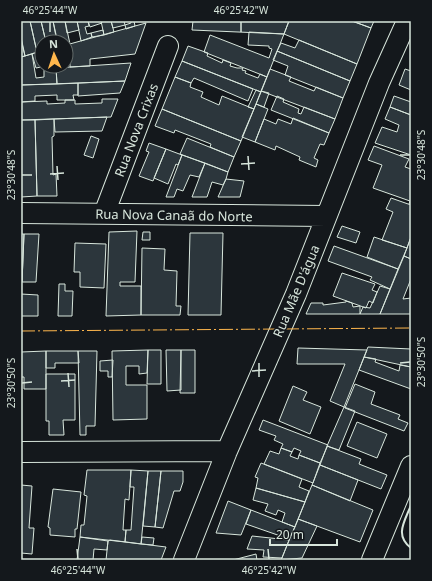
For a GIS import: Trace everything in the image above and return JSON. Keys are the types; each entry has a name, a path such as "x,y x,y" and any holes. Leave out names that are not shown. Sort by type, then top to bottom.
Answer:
{"street":[{"name":"Rua Mãe D'água","path":"184,560 226,451 296,294 379,83 407,21"},
{"name":"Rua Nova Crixas","path":"104,214 168,46"},
{"name":"Rua Nova Canaã do Norte","path":"21,214 326,216"},
{"path":"21,452 226,451"},
{"path":"372,560 411,466"}],"building":[{"path":"21,21 30,21 34,39 34,53 25,56 21,37"},
{"path":"30,21 41,21 44,34 34,34 34,39"},
{"path":"41,21 53,21 55,34 44,34"},
{"path":"53,21 65,21 68,34 56,34"},
{"path":"65,21 77,21 79,30 67,33"},
{"path":"77,21 88,21 89,26 85,27 87,34 91,33 92,37 81,41"},
{"path":"88,21 101,21 102,23 90,27"},
{"path":"101,21 111,21 114,32 104,35"},
{"path":"111,21 124,21 125,25 113,28"},
{"path":"131,21 134,21 135,26 126,29 125,25 131,23"},
{"path":"193,21 289,21 284,34 192,30"},
{"path":"289,21 352,21 371,28 357,64 284,34"},
{"path":"352,21 374,21 371,28"},
{"path":"146,23 135,54 90,59 90,66 74,67 74,43"},
{"path":"103,30 104,35 92,37 91,33"},
{"path":"249,32 284,34 267,77 204,52 210,35 269,58 272,49 269,48 269,46 248,45"},
{"path":"21,40 25,56 21,57"},
{"path":"299,40 357,64 350,81 277,51 281,43 295,48"},
{"path":"188,46 208,53 207,56 222,63 223,60 231,63 230,66 243,68 242,70 246,71 245,73 258,78 260,74 267,77 261,92 182,61"},
{"path":"277,51 350,81 343,98 285,75 288,66 273,60"},
{"path":"32,54 34,74 36,78 44,77 44,74 56,74 57,84 21,85 21,57"},
{"path":"182,61 253,89 248,101 194,78 191,83 175,77"},
{"path":"131,63 125,81 57,84 56,74 74,74 74,67"},
{"path":"270,69 291,77 289,81 314,91 316,87 343,98 335,119 261,91"},
{"path":"405,69 411,71 411,90 399,85"},
{"path":"175,77 191,83 190,87 203,92 201,97 219,105 222,96 254,109 241,141 162,109"},
{"path":"125,81 120,93 78,96 78,83"},
{"path":"78,83 78,95 73,95 74,100 57,100 57,95 35,96 35,101 21,102 21,85"},
{"path":"256,90 261,92 254,109 248,107"},
{"path":"261,91 269,93 264,107 256,104"},
{"path":"277,96 284,99 283,102 299,109 298,113 301,114 304,107 335,119 329,133 271,110"},
{"path":"394,96 411,102 411,115 390,107"},
{"path":"102,99 118,99 111,117 21,120 21,102 47,101 47,104 65,103 65,100 75,100 75,104 102,103"},
{"path":"256,104 268,109 255,142 242,137"},
{"path":"390,107 411,115 411,155 375,143 382,127 397,132 399,125 385,119"},
{"path":"162,109 241,141 234,157 210,147 211,144 175,130 174,133 155,126"},
{"path":"107,117 102,131 55,132 54,119"},
{"path":"293,118 329,133 324,145 320,144 314,158 318,160 316,167 299,160 300,157 276,146 275,150 255,142 264,119 276,124 278,119 291,124"},
{"path":"54,119 54,136 52,137 53,175 56,174 57,196 37,196 35,120"},
{"path":"21,120 35,120 37,196 21,197"},
{"path":"91,136 99,139 93,158 84,155"},
{"path":"187,138 234,157 228,172 180,154"},
{"path":"149,143 166,149 153,181 139,176 149,152 146,151"},
{"path":"374,146 409,159 405,167 411,169 411,205 409,204 410,201 373,188 382,165 368,160"},
{"path":"166,149 182,155 178,165 176,164 168,184 154,178"},
{"path":"182,155 205,163 199,177 190,175 183,191 177,189 174,197 166,197"},
{"path":"205,163 228,172 226,179 223,185 212,182 207,197 192,197"},
{"path":"226,179 244,181 240,197 218,197"},
{"path":"391,198 411,205 411,237 407,248 382,240 393,212 386,209"},
{"path":"342,226 360,232 356,243 337,237"},
{"path":"137,231 135,282 120,282 120,286 141,286 141,315 106,316 109,232"},
{"path":"143,232 150,232 150,240 142,240"},
{"path":"190,233 223,233 221,315 188,315"},
{"path":"21,234 24,234 22,282 21,282"},
{"path":"24,234 39,234 36,282 22,282"},
{"path":"374,237 407,248 398,269 367,257"},
{"path":"411,237 411,259 404,256"},
{"path":"75,243 106,244 104,288 80,287 80,272 74,272"},
{"path":"334,246 398,269 390,289 370,280 372,277 328,261"},
{"path":"142,248 165,249 164,270 177,271 176,306 181,306 180,315 141,315"},
{"path":"404,256 411,259 411,279 403,299 411,298 411,314 380,314"},
{"path":"342,273 375,284 372,290 377,292 373,303 369,301 366,308 333,296"},
{"path":"59,284 65,284 65,291 73,291 72,316 58,316"},
{"path":"380,286 390,289 380,314 360,314 363,307 370,308"},
{"path":"21,294 38,295 38,316 21,316"},
{"path":"346,301 352,303 353,307 360,306 360,314 306,314 311,303 323,303 323,305"},
{"path":"368,347 411,349 411,367 364,357"},
{"path":"298,348 367,350 344,407 330,401 345,364 297,364"},
{"path":"148,350 161,350 161,384 147,384"},
{"path":"148,350 147,373 139,374 139,366 126,366 126,385 147,385 147,419 113,420 112,351"},
{"path":"166,350 181,350 181,390 167,391"},
{"path":"181,350 195,350 195,393 180,393"},
{"path":"46,351 78,351 79,363 55,363 55,368 46,368"},
{"path":"46,351 46,389 24,389 24,377 21,377 21,352"},
{"path":"78,351 97,351 95,426 86,426 86,435 80,435"},
{"path":"364,357 376,359 375,362 399,371 400,365 411,367 411,389 359,370"},
{"path":"113,360 112,377 108,377 108,371 100,371 100,361"},
{"path":"46,374 75,374 75,420 63,420 64,435 49,435 49,421 46,421"},
{"path":"355,384 375,392 371,404 400,415 398,419 408,423 404,431 345,408"},
{"path":"293,386 307,392 303,400 321,407 310,434 279,421"},
{"path":"344,407 355,411 339,450 327,446"},
{"path":"263,420 328,445 320,463 299,455 301,451 294,448 292,452 281,448 283,444 274,440 276,436 259,430"},
{"path":"357,422 387,434 377,458 347,446"},
{"path":"327,446 361,459 359,464 387,475 381,489 320,465"},
{"path":"281,448 292,452 290,456 298,459 299,455 320,463 313,483 264,464 270,451 279,454"},
{"path":"261,463 302,479 299,487 309,491 305,502 256,488 258,478 255,477"},
{"path":"320,465 358,480 350,501 312,485"},
{"path":"87,470 131,470 129,500 125,499 123,530 126,530 125,542 80,537 81,525 84,525 87,496 84,495"},
{"path":"131,470 148,471 141,544 125,542 126,530 131,530 134,487 130,487"},
{"path":"148,471 161,471 155,527 143,526"},
{"path":"161,471 183,471 183,482 180,491 174,491 163,528 155,527"},
{"path":"21,485 32,486 29,528 34,528 32,554 21,553"},
{"path":"312,485 373,510 360,542 298,519"},
{"path":"256,488 305,502 295,527 282,522 285,513 278,510 276,515 265,511 268,504 253,500"},
{"path":"53,489 81,492 75,537 50,535 50,528 48,527"},
{"path":"228,501 251,510 241,535 216,533"},
{"path":"251,510 295,527 289,539 246,524"},
{"path":"298,519 317,526 302,558 281,560"},
{"path":"252,536 289,540 282,558 263,557 264,550 247,549"},
{"path":"80,537 108,541 107,550 94,549 93,560 77,560"},
{"path":"142,537 154,538 153,545 141,544"},
{"path":"110,540 166,547 161,560 106,560 108,541"},
{"path":"256,554 257,560 233,560"}],"wall":[{"path":"411,505 402,528 403,538 411,548"}],"power":[{"path":"21,331 411,328"}]}
